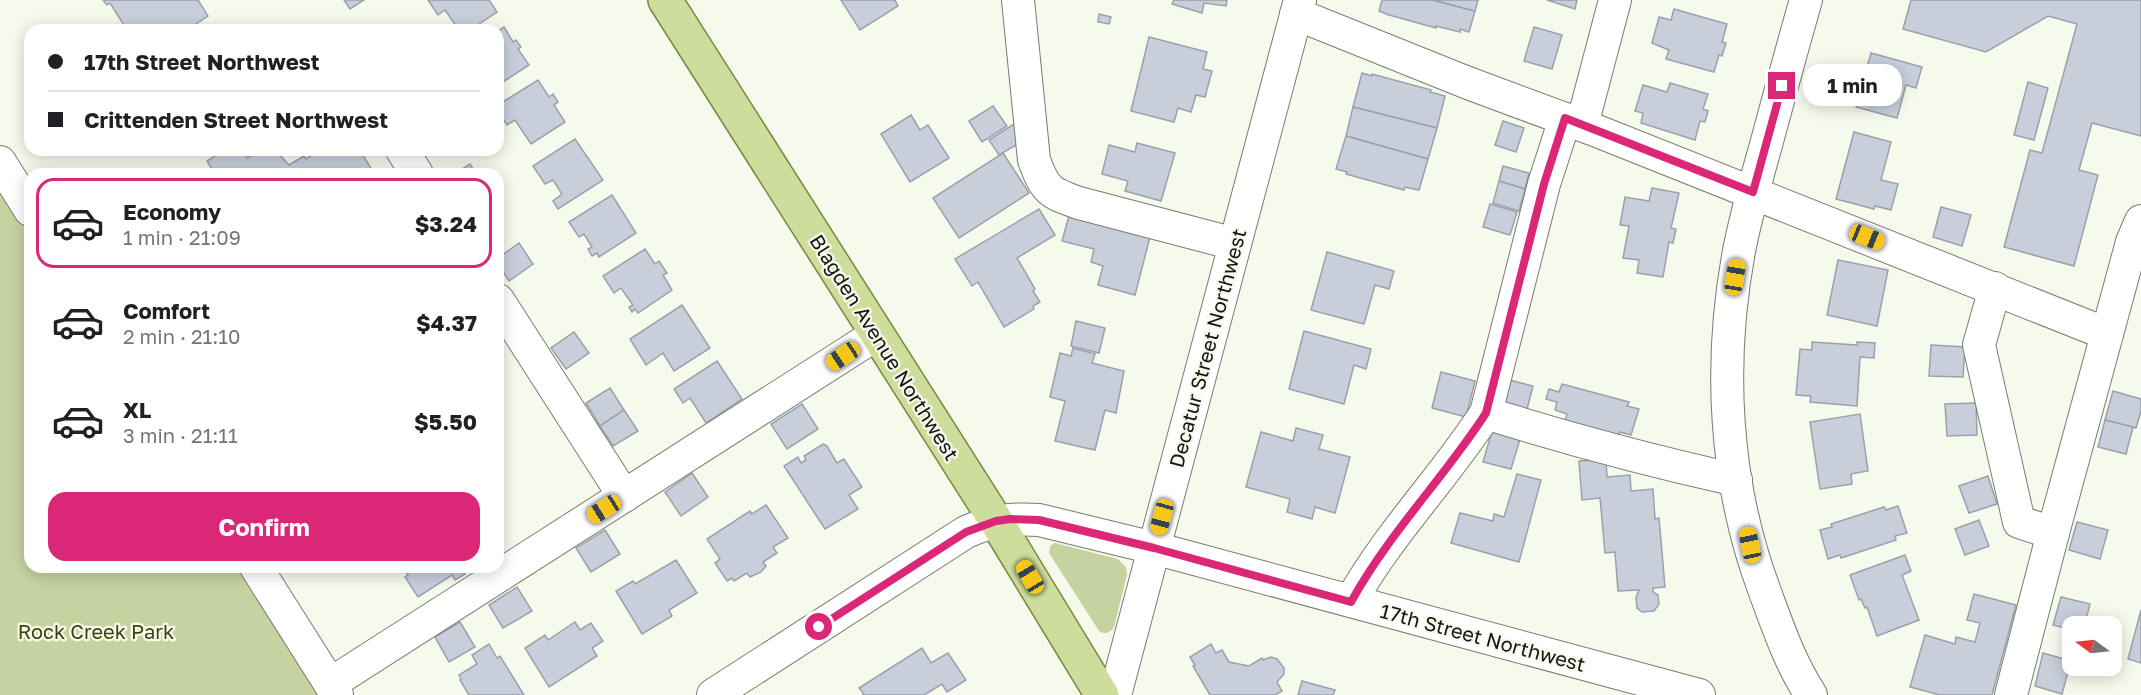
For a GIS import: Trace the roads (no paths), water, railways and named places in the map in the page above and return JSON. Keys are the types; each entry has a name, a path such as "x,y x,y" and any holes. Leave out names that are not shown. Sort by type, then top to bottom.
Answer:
{"main road":[{"name":"Blagden Avenue Northwest","path":"665,0 996,521 1102,695"}],"street":[{"path":"1017,0 1034,160 1043,183 1060,196 1079,203 1235,244"},
{"path":"1351,602 1370,568 1411,512 1467,443 1486,413 1544,184 1573,122 1615,0"},
{"path":"1806,0 1739,251 1729,329 1726,407 1736,480 1756,568 1787,651 1811,695"},
{"path":"1298,7 1468,83 1753,192 2107,334"},
{"name":"Decatur Street Northwest","path":"1114,695 1298,7"},
{"path":"0,162 24,200"},
{"path":"2011,695 2132,242 2141,221"},
{"path":"1995,288 1979,345 2019,522 2053,533"},
{"path":"504,309 624,496"},
{"path":"260,573 333,690 624,496 876,334"},
{"path":"1486,413 1659,463 1736,480"},
{"name":"17th Street Northwest","path":"718,694 966,532 996,521 1039,520 1154,548 1699,695"}],"park label":[{"name":"Rock Creek Park","path":"96,631"}]}
